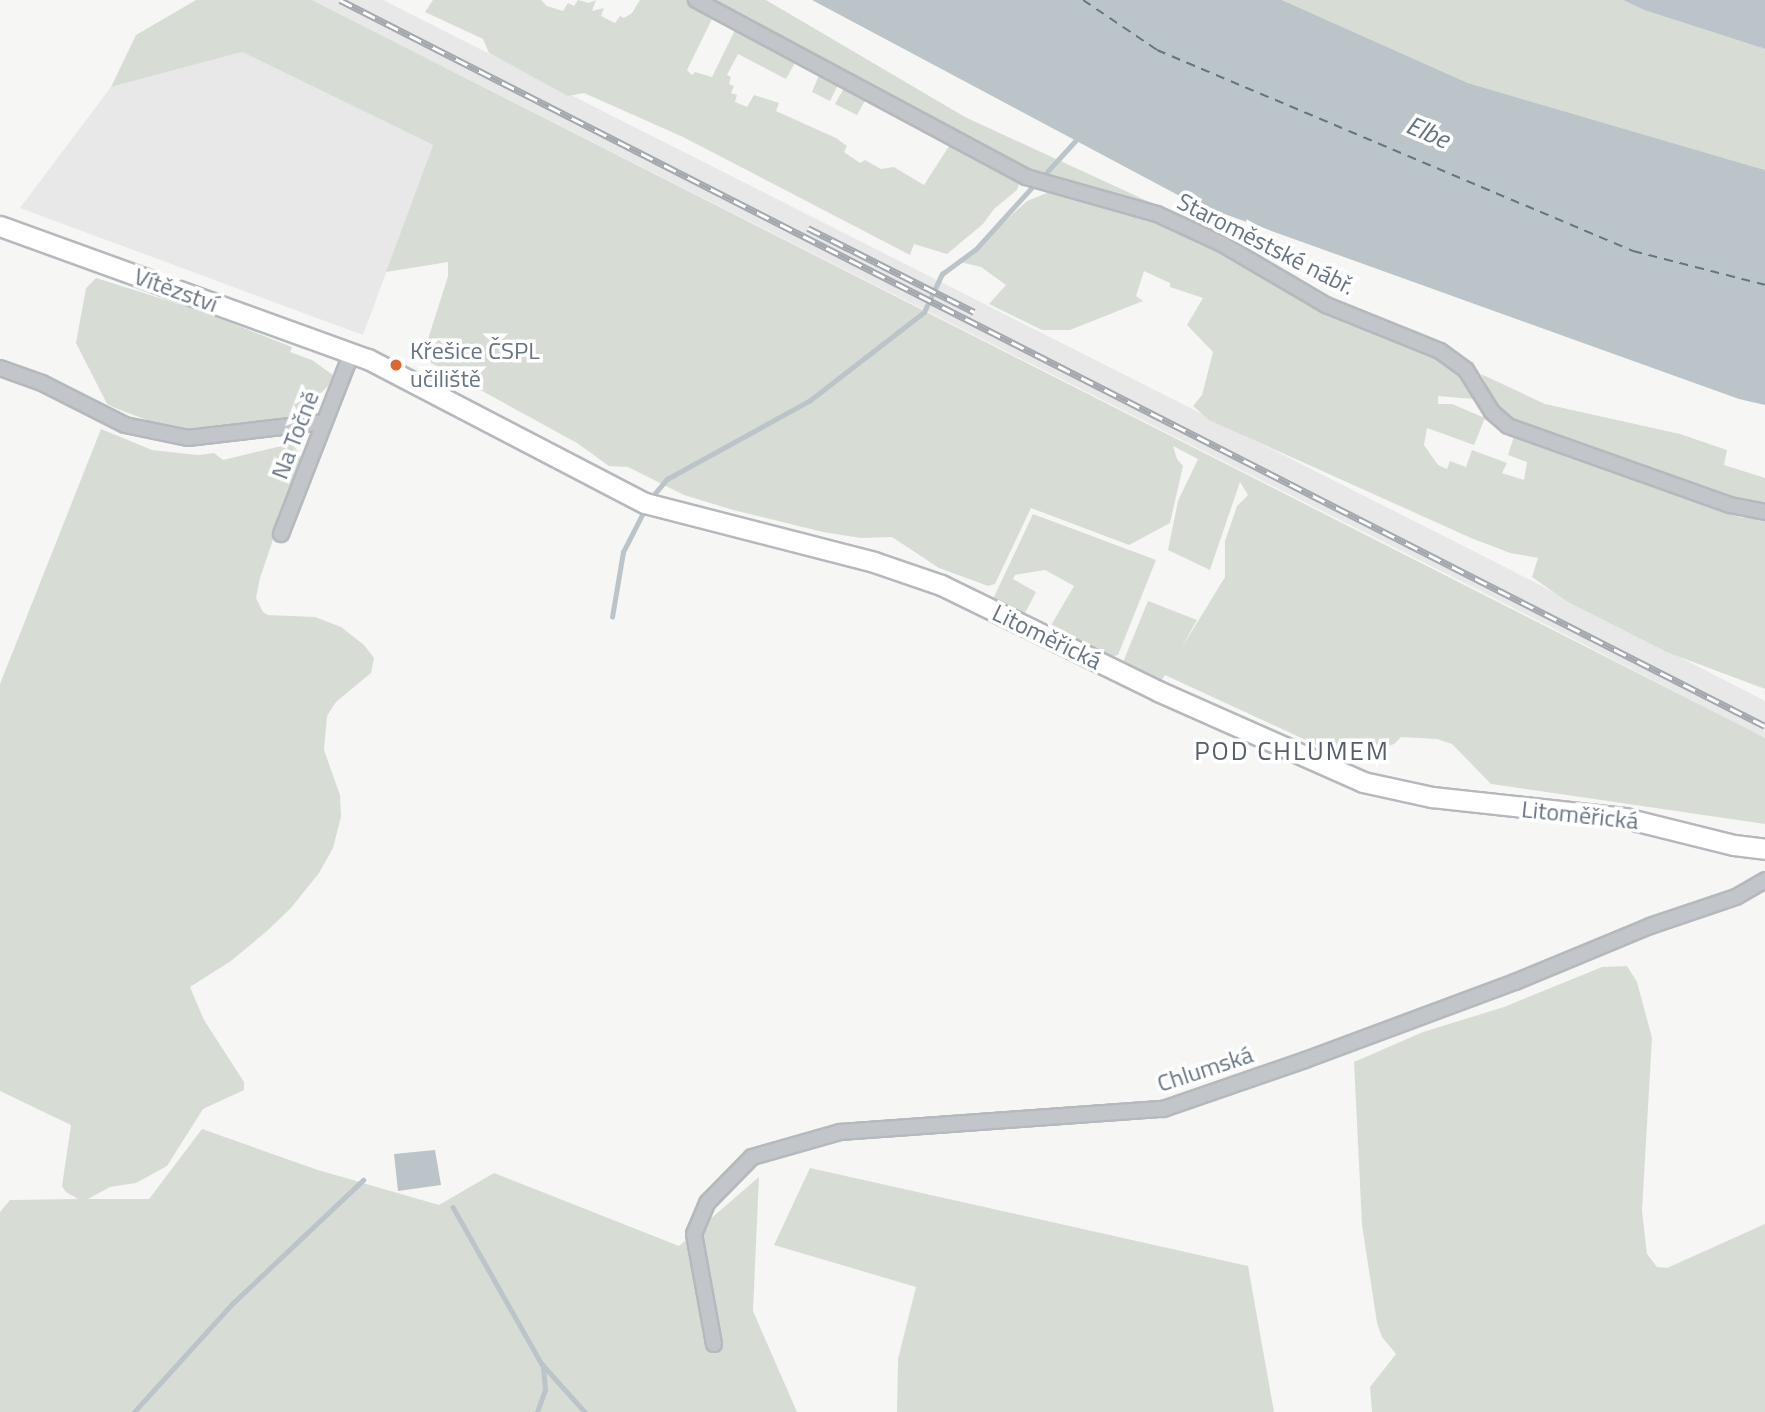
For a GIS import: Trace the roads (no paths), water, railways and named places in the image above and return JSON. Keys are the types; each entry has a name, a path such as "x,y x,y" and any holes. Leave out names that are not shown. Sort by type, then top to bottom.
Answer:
{"main road":[{"name":"Vítězství","path":"0,226 351,354"},
{"name":"Litoměřická","path":"351,354 651,505 874,562 941,585 1158,691 1363,782 1432,797 1625,818 1734,845 1765,849"}],"street":[{"name":"Staroměstské nábř.","path":"696,0 1026,177 1157,214 1222,244 1326,305 1440,351 1466,370 1492,412 1508,426 1730,505 1765,512"},
{"name":"Na Točně","path":"281,534 351,354"},
{"path":"0,368 42,383 125,425 188,438 324,422"},
{"name":"Chlumská","path":"715,1344 694,1234 707,1203 752,1157 840,1132 1163,1109 1305,1060 1515,982 1650,926 1736,897 1765,880"}],"water":[{"name":"Elbe","path":"812,0 1282,0 1468,83 1765,170 1765,405 1739,399 1191,202"},
{"path":"1623,0 1765,0 1765,49 1644,10"},
{"path":"435,1150 441,1185 398,1191 394,1154"}],"waterway":[{"path":"1047,172 1077,139"},
{"path":"651,498 667,479 809,401 924,312 942,274 976,249 1035,184"},
{"path":"612,617 623,552 645,509"},
{"path":"134,1412 233,1303 363,1180"},
{"path":"453,1207 542,1364 585,1412"},
{"path":"537,1412 545,1390 543,1365"}],"railway":[{"path":"340,0 1765,726"},
{"path":"808,228 974,312"}],"place":[{"name":"Křešice ČSPL učiliště","path":"396,365"}],"district":[{"name":"POD CHLUMEM","path":"1292,751"}]}
